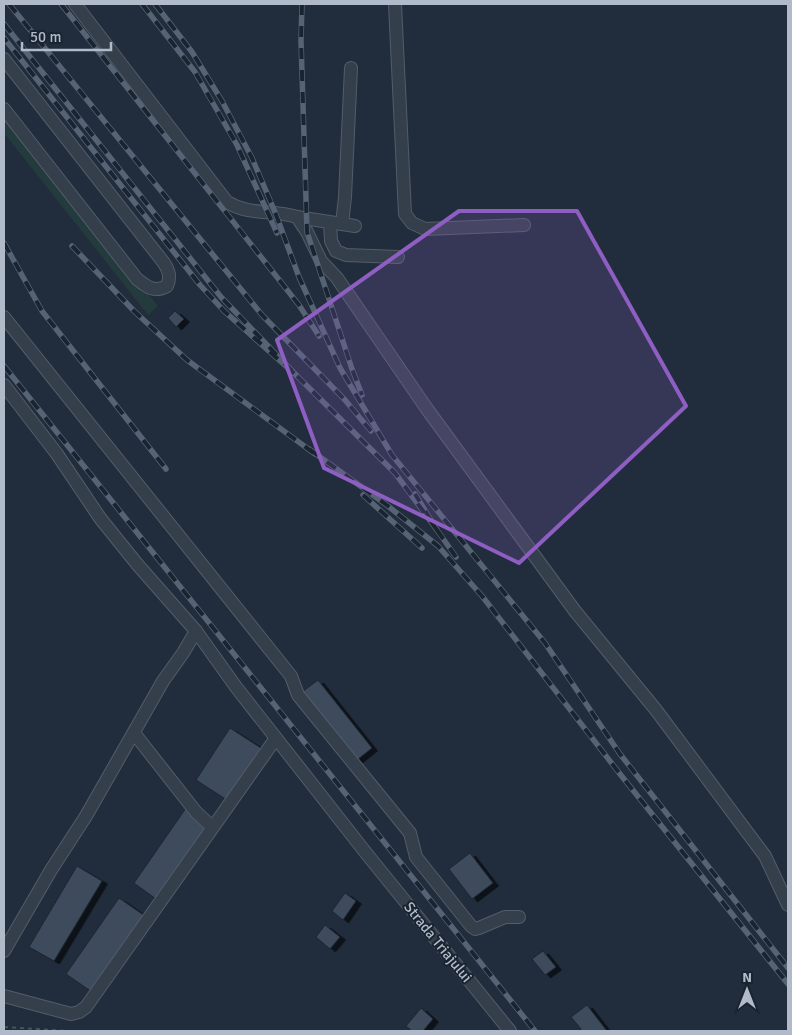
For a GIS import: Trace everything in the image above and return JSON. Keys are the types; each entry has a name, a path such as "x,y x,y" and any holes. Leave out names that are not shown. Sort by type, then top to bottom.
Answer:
{"street":[{"path":"76,4 228,202 238,208 275,212 355,226"},
{"path":"395,4 405,214 412,223 424,229 524,225"},
{"path":"4,58 164,263 169,270 170,278 167,286 160,290 153,290 137,279 4,109"},
{"path":"352,68 345,196 331,241 336,251 346,255 398,257"},
{"path":"296,217 307,232 321,262 337,278 427,409 575,611 656,710 765,856 788,905"},
{"path":"4,317 291,676 298,695 410,833 416,857 471,926 475,929 505,917 520,917"},
{"name":"Strada Triajului","path":"4,385 57,454 100,518 196,631 276,738 366,853 510,1031"},
{"path":"4,951 51,870 86,816 163,681 196,631"},
{"path":"134,733 196,812 212,828"},
{"path":"4,996 71,1014 86,1008 276,738"}],"path":[{"path":"4,1027 66,1031"}],"highlighted area":[{"path":"459,211 577,211 686,406 519,563 324,468 277,340"}],"green space":[{"path":"4,118 158,306 148,315 4,133"}],"building":[{"path":"175,311 184,319 176,327 168,318"},
{"path":"318,680 372,748 357,760 302,692"},
{"path":"230,728 261,748 227,800 196,780"},
{"path":"186,808 208,824 156,899 134,883"},
{"path":"470,853 493,883 472,899 449,869"},
{"path":"77,866 102,881 54,961 29,947"},
{"path":"345,893 356,901 343,920 332,911"},
{"path":"119,898 145,916 92,992 66,974"},
{"path":"325,925 340,937 330,949 316,937"},
{"path":"543,951 556,967 545,975 532,959"},
{"path":"587,1005 607,1031 578,1031 581,1029 571,1017"},
{"path":"421,1008 433,1019 423,1031 412,1031 406,1026"}],"railway":[{"path":"9,4 262,315 345,400 371,431"},
{"path":"61,4 299,305 319,336"},
{"path":"142,4 195,72 237,145 277,233"},
{"path":"155,4 192,52 222,101 252,158 275,212 299,277 340,368 392,455 545,643 620,754 788,968"},
{"path":"302,4 301,41 307,232 362,395"},
{"path":"4,24 221,297 297,376 224,311 200,285 4,38"},
{"path":"4,243 42,311 166,469"},
{"path":"72,246 134,311 187,360 315,454"},
{"path":"4,366 535,1031"},
{"path":"297,376 395,473 437,530 415,494"},
{"path":"309,449 388,506 438,546 482,596 620,774 788,984"},
{"path":"363,495 422,548"},
{"path":"437,530 456,557"}]}
